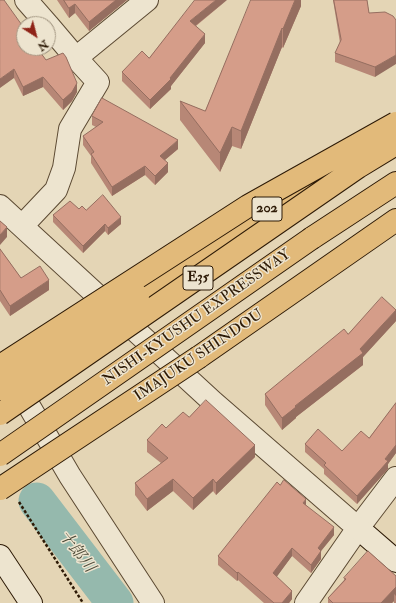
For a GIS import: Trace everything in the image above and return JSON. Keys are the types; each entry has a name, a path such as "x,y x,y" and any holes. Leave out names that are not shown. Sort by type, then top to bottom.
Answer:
{"highway":[{"name":"202","path":"0,389 396,122"},
{"path":"0,366 248,206 396,122"},
{"name":"E35","path":"0,414 358,167 396,144"},
{"name":"NISHI-KYUSHU EXPRESSWAY","path":"0,455 312,238 396,183"},
{"name":"IMAJUKU SHINDOU","path":"8,494 198,357 396,220"}],"street":[{"path":"26,0 39,16"},
{"path":"76,58 148,0"},
{"path":"22,226 56,190 64,168 70,129 98,82 56,35"},
{"path":"0,206 213,402 396,561"},
{"path":"0,356 70,476 153,603"},
{"path":"306,603 358,528 396,478"},
{"path":"0,556 31,603"}],"path":[{"path":"8,494 83,603"}],"building":[{"path":"0,0 4,0 16,17 16,56 43,56 46,60 63,53 77,83 72,92 63,100 43,77 23,87 14,69 0,79"},
{"path":"64,0 116,0 89,22 75,4 69,8"},
{"path":"195,0 216,0 190,21 205,34 170,78 171,79 150,100 122,72 142,51 149,58"},
{"path":"251,0 295,0 283,29 282,28 241,131 232,127 220,153 180,101 205,111"},
{"path":"334,0 367,0 369,13 385,12 393,16 396,20 396,55 375,67 335,53 341,40"},
{"path":"102,98 178,140 160,156 168,163 155,176 145,166 112,187 91,154 94,152 83,136 103,122 92,116"},
{"path":"103,195 121,217 108,228 105,224 83,246 53,215 70,201 79,209 82,206 86,210"},
{"path":"0,221 7,227 0,235"},
{"path":"0,249 21,278 40,266 49,280 10,306 0,290"},
{"path":"382,297 396,310 360,349 363,353 295,406 296,407 282,418 265,394 344,329 348,334"},
{"path":"206,400 255,445 216,483 213,479 193,498 173,479 147,499 135,483 168,458 147,440 162,424 166,428 183,412 189,417"},
{"path":"396,403 396,445 385,459 388,461 357,496 324,465 326,463 305,444 318,429 342,451 361,431 369,438"},
{"path":"284,480 306,499 303,503 334,527 318,548 321,551 311,565 292,548 273,573 292,591 282,603 274,603 218,556 277,482 280,485"},
{"path":"368,551 396,576 396,587 381,603 333,603 328,598 346,579 344,578"}],"waterway":[{"name":"十郎川","path":"37,501 115,603"}]}
